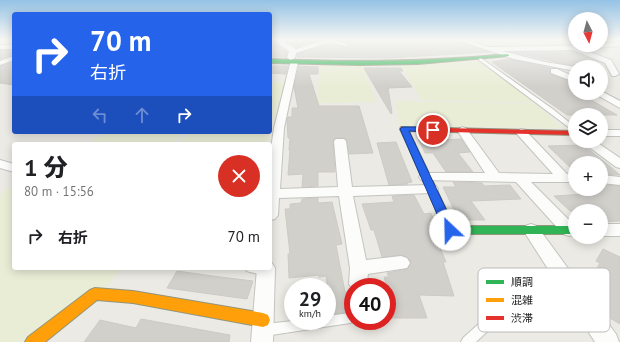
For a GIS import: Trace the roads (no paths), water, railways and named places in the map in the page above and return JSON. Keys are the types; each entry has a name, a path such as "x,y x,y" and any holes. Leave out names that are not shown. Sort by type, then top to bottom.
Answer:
{"street":[{"path":"292,55 279,128 272,194 345,191 495,178 568,177"},
{"path":"292,59 301,55"},
{"path":"272,61 292,59 429,62 480,59 507,55 538,63 568,68"},
{"path":"591,55 608,62 618,74"},
{"path":"0,63 12,59"},
{"path":"538,63 568,77"},
{"path":"608,73 618,74"},
{"path":"608,98 620,105"},
{"path":"568,132 404,129 450,230 568,230"},
{"path":"462,130 495,178"},
{"path":"521,132 568,176"},
{"path":"608,133 620,133"},
{"path":"340,140 345,191 358,276 401,263"},
{"path":"597,148 620,164"},
{"path":"0,164 12,167"},
{"path":"520,178 568,226"},
{"path":"608,180 620,181"},
{"path":"531,230 557,268"},
{"path":"608,230 620,230"},
{"path":"33,342 95,294 133,297 262,331 261,270"},
{"path":"601,332 608,342"}],"lane":[{"path":"480,59 552,111 568,126"},
{"path":"262,331 344,319"},
{"path":"467,342 478,332"}]}
